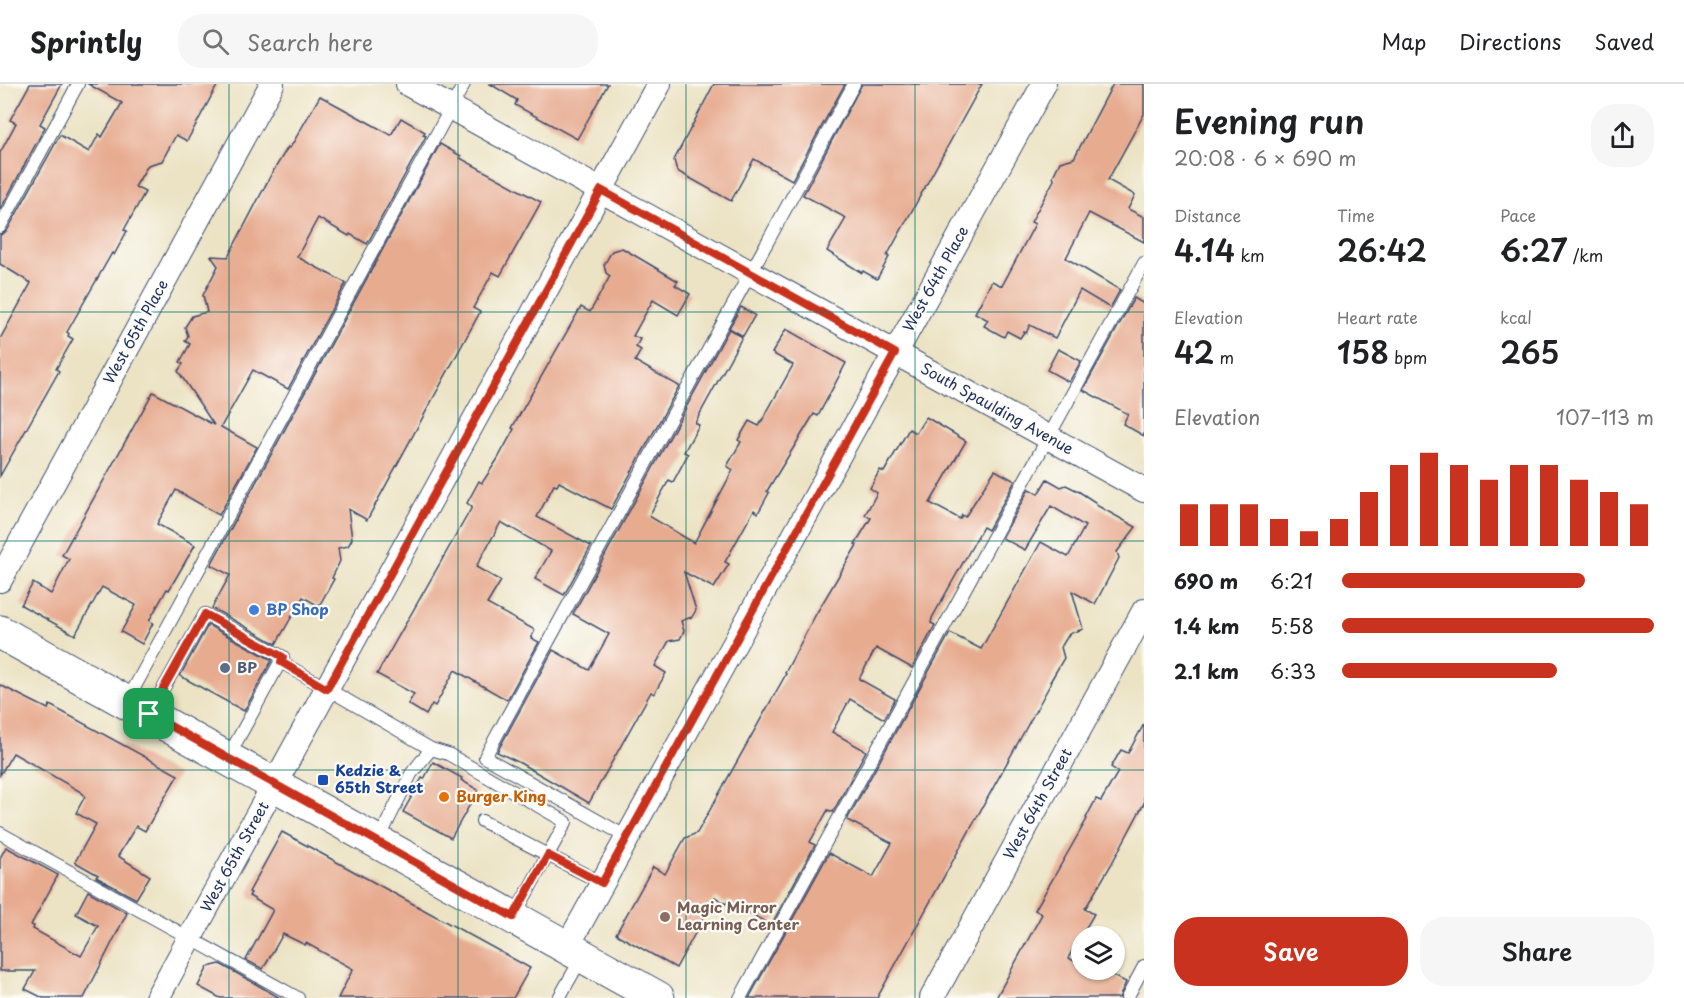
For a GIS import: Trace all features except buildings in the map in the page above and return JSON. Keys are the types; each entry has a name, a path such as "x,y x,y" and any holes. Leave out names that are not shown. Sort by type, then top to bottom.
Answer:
{"main road":[{"path":"0,632 658,998"}],"street":[{"name":"West 65th Place","path":"0,580 272,84"},
{"name":"South Spaulding Avenue","path":"408,84 1144,490"},
{"name":"West 65th Street","path":"157,998 659,84"},
{"name":"West 64th Place","path":"575,951 602,883 1044,84"},
{"name":"West 64th Street","path":"932,998 1144,611"}],"lane":[{"path":"0,227 78,84"},
{"path":"138,708 464,84"},
{"path":"627,837 485,757 854,84"},
{"path":"740,998 1144,263"},
{"path":"138,708 205,614 283,657 228,758"},
{"path":"281,662 431,749 448,754 566,822 513,917"},
{"path":"378,842 411,774 431,749"},
{"path":"482,821 602,883"},
{"path":"0,833 298,998"},
{"path":"559,998 575,951"},
{"path":"1127,998 1144,966"}],"place":[{"name":"BP Shop","path":"254,610"},
{"name":"BP","path":"225,668"},
{"name":"Kedzie & 65th Street","path":"323,780"},
{"name":"Burger King","path":"444,797"},
{"name":"Magic Mirror Learning Center","path":"665,917"}],"route":[{"path":"601,190 895,353 602,883 548,855 513,917 149,714 205,614 283,657 281,662 327,689 601,190"}]}
